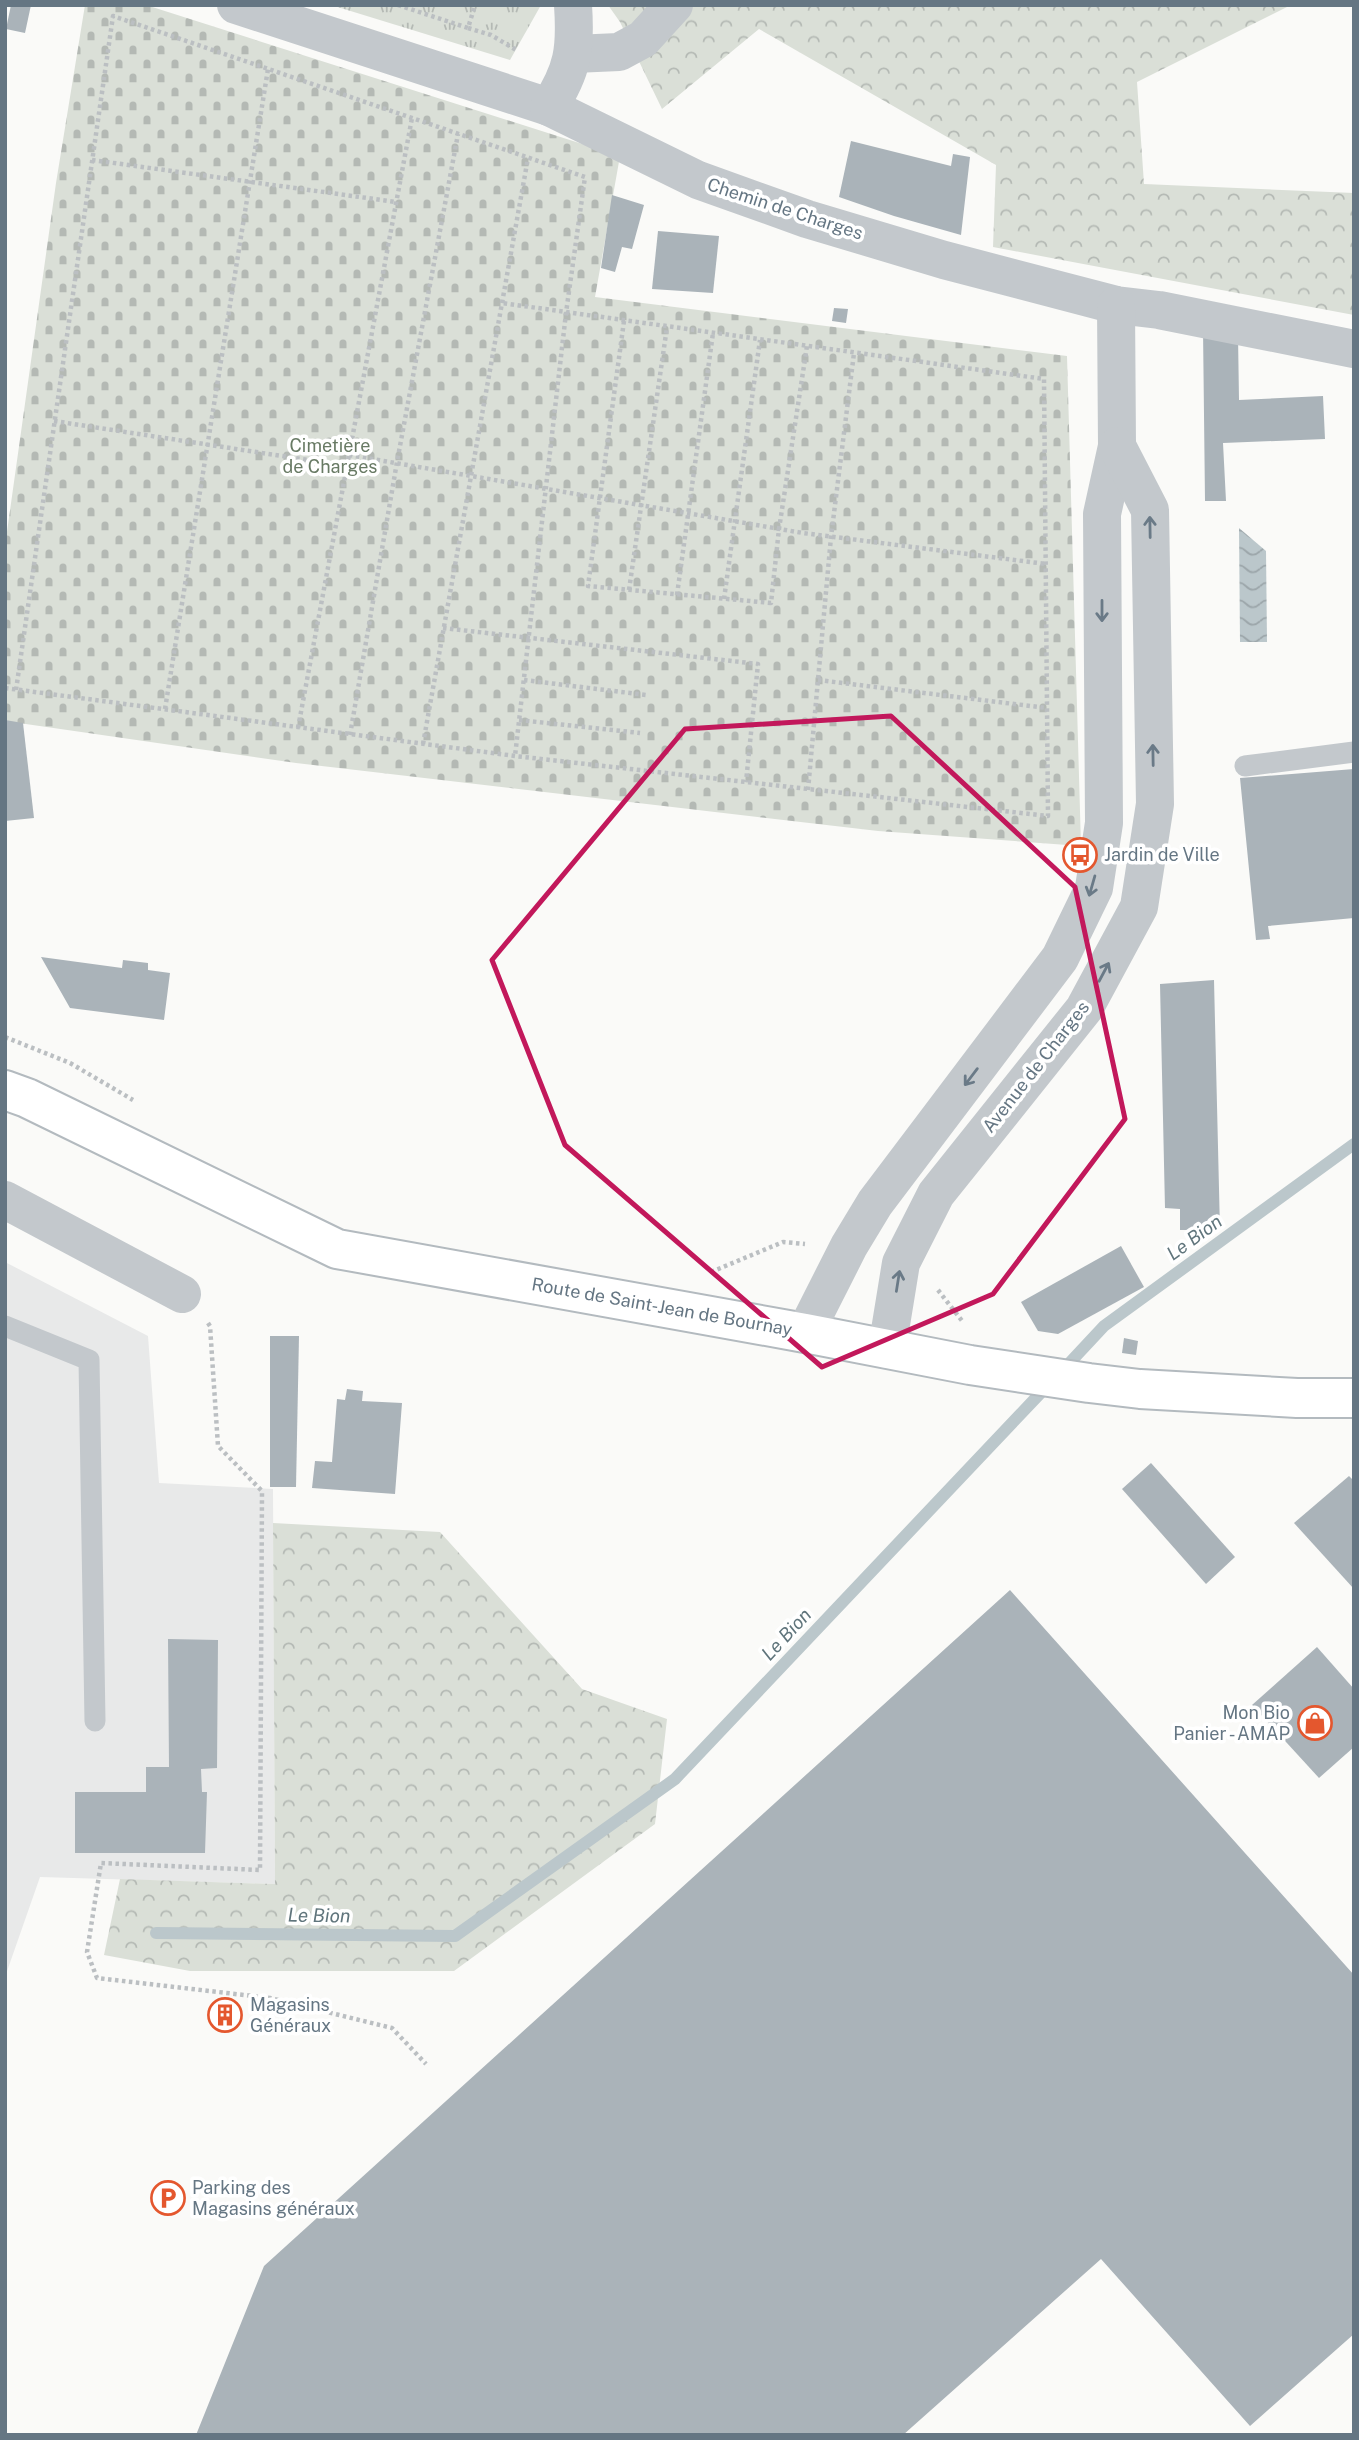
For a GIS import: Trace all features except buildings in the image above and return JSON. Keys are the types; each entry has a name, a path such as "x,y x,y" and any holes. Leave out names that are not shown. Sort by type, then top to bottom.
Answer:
{"main road":[{"name":"Route de Saint-Jean de Bournay","path":"5,1090 337,1249 970,1365 1089,1383 1297,1398 1354,1398"}],"street":[{"name":"Chemin de Charges","path":"236,5 549,107 698,180 795,215 944,260 1116,305 1159,310 1354,349"},
{"path":"549,107 567,77 574,54 573,5"},
{"path":"574,54 619,52 643,39 674,5"},
{"name":"Avenue de Charges","path":"805,1333 849,1246 875,1203 1060,958 1094,888 1104,823 1102,514 1116,446 1116,305"},
{"name":"Avenue de Charges","path":"887,1349 901,1263 936,1194 1084,1009 1139,907 1155,804 1150,510 1116,446"},
{"path":"5,1200 182,1294"}],"lane":[{"path":"1245,766 1354,752"},
{"path":"5,1326 89,1360 95,1721"}],"path":[{"path":"398,5 468,28 475,5"},
{"path":"16,690 113,16 585,177 566,313 515,756"},
{"path":"165,709 268,69"},
{"path":"298,727 412,118"},
{"path":"351,735 397,462 458,134"},
{"path":"423,744 528,158"},
{"path":"92,159 396,202"},
{"path":"5,688 515,756 1048,816 1044,379 502,303"},
{"path":"624,321 588,586 771,603 779,529 807,346"},
{"path":"629,590 667,327"},
{"path":"677,594 713,334"},
{"path":"724,599 760,340"},
{"path":"808,790 831,537 854,353"},
{"path":"54,421 347,466"},
{"path":"349,455 779,529 1046,564"},
{"path":"443,628 758,664 746,782"},
{"path":"524,680 646,695"},
{"path":"818,680 1047,708"},
{"path":"519,720 640,733"},
{"path":"5,1037 70,1063 141,1104"},
{"path":"707,1273 783,1242 849,1246"},
{"path":"901,1263 930,1279 966,1326"},
{"path":"182,1294 210,1326 218,1446 262,1491 260,1870 101,1863 88,1952 97,1978 270,1998 392,2028 426,2064"}],"highlighted area":[{"path":"891,716 1075,887 1125,1119 993,1294 822,1367 565,1145 492,960 685,729"}],"shaded area":[{"path":"5,1262 148,1336 159,1483 273,1489 275,1884 40,1877 5,1977"}],"green space":[{"name":"Cimetière de Charges","path":"85,5 146,5 620,156 595,297 1067,356 1081,846 878,831 296,763 5,721 5,546 56,183"},
{"path":"331,5 541,5 510,60"},
{"path":"608,5 1291,5 1137,82 1144,184 1354,193 1354,315 993,247 996,165 759,29 662,109 620,22"},
{"path":"273,1523 440,1532 582,1689 667,1719 655,1824 454,1971 190,1971 104,1955 120,1879 275,1884"}],"water":[{"path":"1239,528 1266,551 1267,642 1240,642"}],"waterway":[{"name":"Le Bion","path":"1062,1371 1104,1326 1354,1144"},
{"name":"Le Bion","path":"156,1933 455,1936 675,1779 1049,1384"}],"place":[{"name":"Jardin de Ville","path":"1080,855"},
{"name":"Mon Bio Panier - AMAP","path":"1315,1723"},
{"name":"Magasins Généraux","path":"225,2015"},
{"name":"Parking des Magasins généraux","path":"168,2198"}]}
